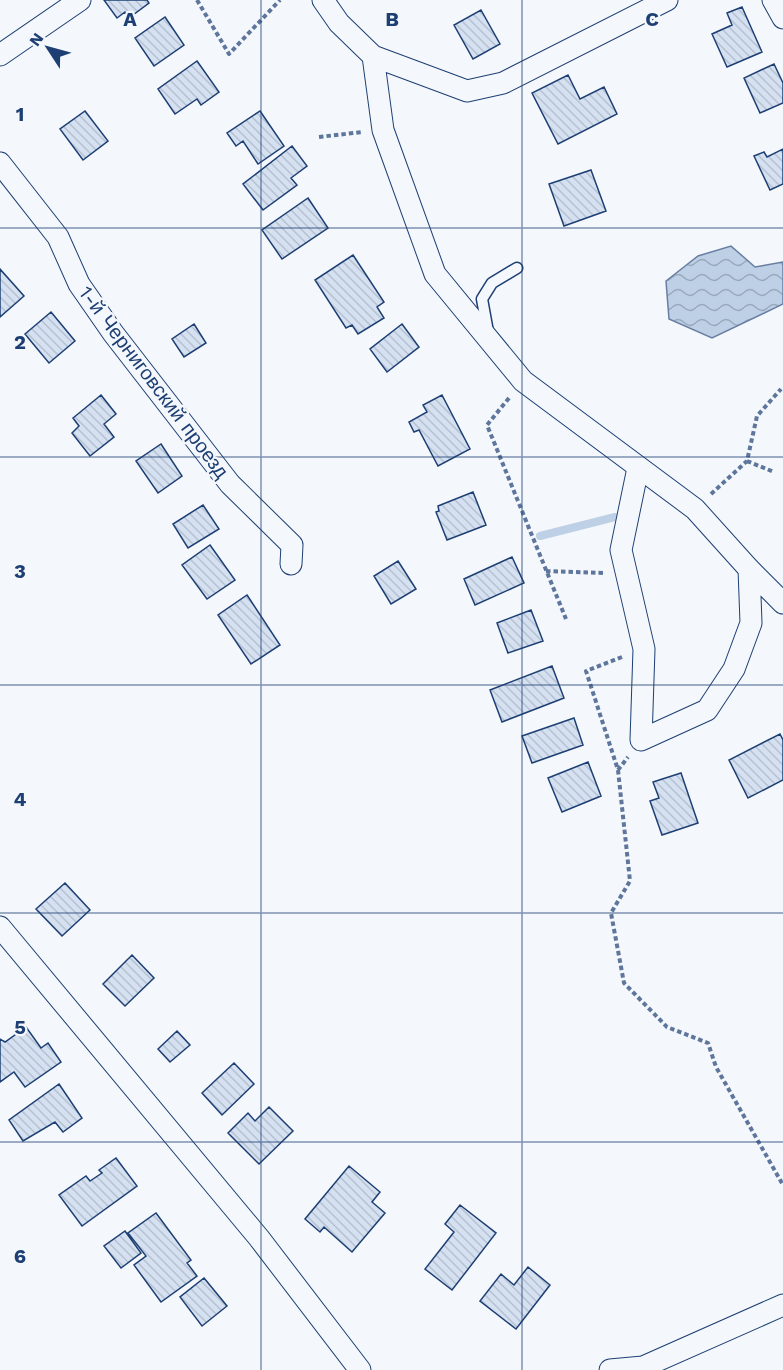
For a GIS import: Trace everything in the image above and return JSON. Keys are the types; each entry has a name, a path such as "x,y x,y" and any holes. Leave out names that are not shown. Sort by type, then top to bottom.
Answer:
{"street":[{"path":"0,55 80,0"},
{"path":"323,0 339,23 373,56 466,91 502,83 667,0"},
{"path":"773,0 783,18"},
{"path":"373,56 383,130 435,274 523,381 695,509 748,569 783,603"},
{"name":"1-й Черниговский проезд","path":"0,163 58,237 79,284 112,333 230,483 292,545 291,564"},
{"path":"638,468 621,550 644,649 641,740 707,710 734,669 751,623 748,569"},
{"path":"0,927 259,1238 360,1370"},
{"path":"610,1370 643,1367 783,1305"}],"lane":[{"path":"490,342 482,299 492,283 517,268"}],"path":[{"path":"197,0 229,54 280,0"},
{"path":"320,137 383,130"},
{"path":"523,381 487,425 566,619"},
{"path":"695,509 747,461 757,416 781,388"},
{"path":"747,461 774,472"},
{"path":"546,571 627,573"},
{"path":"644,649 586,671 618,770 630,881 611,913 624,983 667,1027 708,1043 716,1067 783,1185"},
{"path":"618,770 641,740"}],"water":[{"path":"731,246 755,267 783,262 783,304 712,338 669,319 666,281 698,256"}],"building":[{"path":"104,0 147,0 149,3 129,18 125,12 117,18"},
{"path":"742,7 762,52 727,67 712,34 732,25 727,13"},
{"path":"481,10 500,44 473,59 454,25"},
{"path":"165,17 184,45 154,66 135,38"},
{"path":"197,61 219,92 201,105 197,99 175,114 158,89"},
{"path":"774,64 783,83 783,103 760,113 744,78"},
{"path":"568,75 580,99 604,87 617,114 558,144 532,93"},
{"path":"85,111 108,141 83,160 60,129"},
{"path":"260,111 284,146 258,164 243,141 236,146 227,133"},
{"path":"292,146 307,166 291,178 297,185 263,210 243,184"},
{"path":"783,149 783,184 770,190 754,156 764,152 767,157"},
{"path":"591,170 606,211 564,226 549,184"},
{"path":"308,198 328,228 282,259 262,230"},
{"path":"353,255 384,302 377,307 384,318 358,334 352,325 346,328 315,280"},
{"path":"0,269 24,296 0,317"},
{"path":"51,312 75,341 49,363 25,334"},
{"path":"194,324 206,343 184,357 172,339"},
{"path":"402,324 419,347 387,372 370,349"},
{"path":"101,395 116,414 104,424 114,437 90,456 72,433 79,426 73,418"},
{"path":"442,395 470,449 438,466 419,430 414,432 409,422 427,412 423,405"},
{"path":"161,444 182,476 158,493 136,461"},
{"path":"473,492 486,525 447,540 436,512 439,511 438,506"},
{"path":"203,505 219,529 188,548 173,524"},
{"path":"210,545 235,580 207,599 182,565"},
{"path":"512,557 524,583 475,605 464,579"},
{"path":"398,561 416,589 391,604 374,576"},
{"path":"247,595 280,645 251,664 218,615"},
{"path":"531,610 543,641 508,653 497,623"},
{"path":"552,666 564,698 502,722 490,690"},
{"path":"574,718 583,745 532,763 522,736"},
{"path":"780,734 783,740 783,780 748,798 729,760"},
{"path":"588,762 601,796 562,812 548,778"},
{"path":"681,773 698,823 662,835 650,801 659,798 653,782"},
{"path":"65,883 90,910 62,936 36,909"},
{"path":"132,955 154,978 125,1006 103,984"},
{"path":"26,1027 41,1048 48,1043 61,1062 25,1087 14,1072 0,1082 0,1039 5,1042"},
{"path":"177,1031 190,1045 170,1062 158,1049"},
{"path":"234,1063 254,1084 222,1115 202,1093"},
{"path":"59,1084 82,1118 63,1132 55,1122 23,1141 9,1120"},
{"path":"269,1107 293,1131 259,1164 228,1133 248,1113 255,1121"},
{"path":"116,1158 137,1186 82,1226 59,1195 86,1176 90,1181 102,1173 99,1170"},
{"path":"349,1166 380,1192 372,1202 385,1213 352,1252 324,1227 320,1232 305,1219"},
{"path":"460,1205 496,1233 452,1290 425,1269 454,1232 445,1224"},
{"path":"156,1213 191,1260 187,1263 197,1276 161,1302 134,1265 146,1256 128,1233"},
{"path":"125,1231 141,1253 121,1268 104,1246"},
{"path":"528,1267 550,1285 516,1329 480,1301 501,1274 514,1285"},
{"path":"204,1278 227,1306 202,1326 180,1297"}],"waterway":[{"path":"540,536 615,517"}]}
